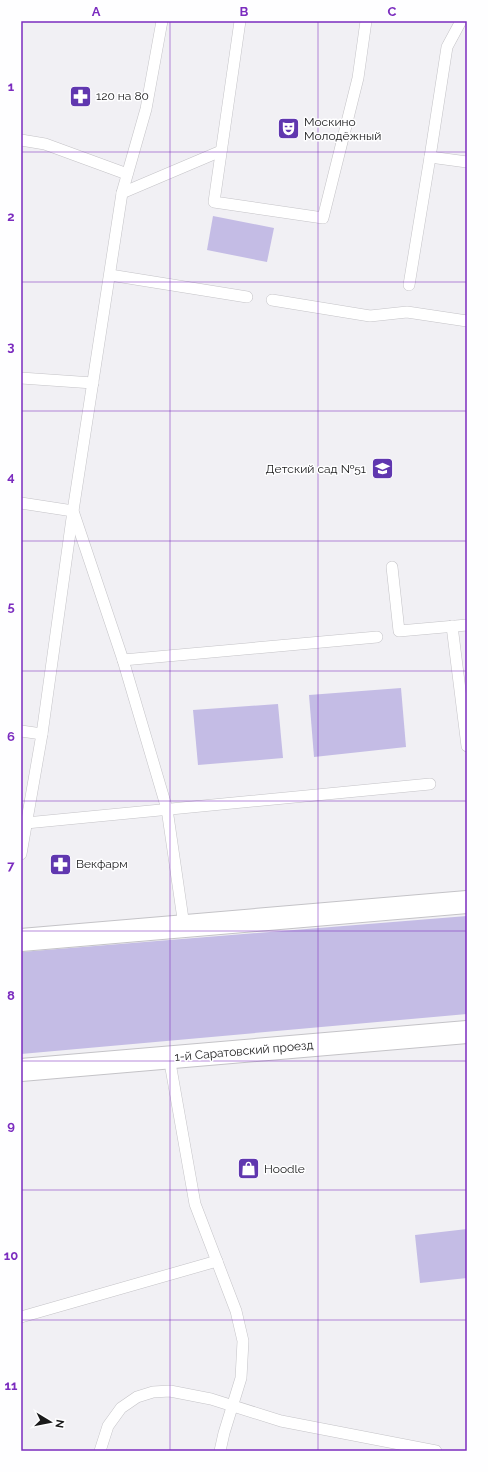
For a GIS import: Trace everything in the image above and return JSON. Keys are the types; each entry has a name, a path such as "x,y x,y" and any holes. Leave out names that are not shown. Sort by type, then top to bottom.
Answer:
{"street":[{"path":"21,940 467,902"},
{"name":"1-й Саратовский проезд","path":"21,1070 467,1032"}],"lane":[{"path":"21,854 42,734 73,510 122,193 146,110 162,21"},
{"path":"240,21 214,202 323,218 358,78 366,21"},
{"path":"409,285 446,47 461,21"},
{"path":"21,140 45,144 127,174"},
{"path":"122,193 221,151"},
{"path":"430,157 467,162"},
{"path":"110,275 247,297"},
{"path":"272,300 370,316 407,312 467,321"},
{"path":"21,378 93,383"},
{"path":"21,503 73,510"},
{"path":"73,510 123,660 167,809 184,926"},
{"path":"392,567 399,631 467,625"},
{"path":"452,626 467,746"},
{"path":"123,660 377,637"},
{"path":"21,731 42,734"},
{"path":"26,823 430,784"},
{"path":"169,1057 195,1204 236,1311 243,1341 241,1378 220,1451"},
{"path":"21,1317 217,1261"},
{"path":"100,1451 108,1426 121,1408 137,1397 153,1392 170,1391 211,1398 281,1421 436,1451"}],"shaded area":[{"path":"213,216 274,228 267,262 207,250"},
{"path":"401,688 406,747 314,757 309,695"},
{"path":"278,704 283,758 198,765 193,710"},
{"path":"467,916 467,1014 21,1054 21,952"},
{"path":"467,1229 467,1278 420,1283 415,1235"}],"place":[{"name":"120 на 80","path":"80,96"},
{"name":"Москино Молодёжный","path":"289,129"},
{"name":"Детский сад №51","path":"382,469"},
{"name":"Векфарм","path":"61,864"},
{"name":"Hoodle","path":"248,1169"}]}
